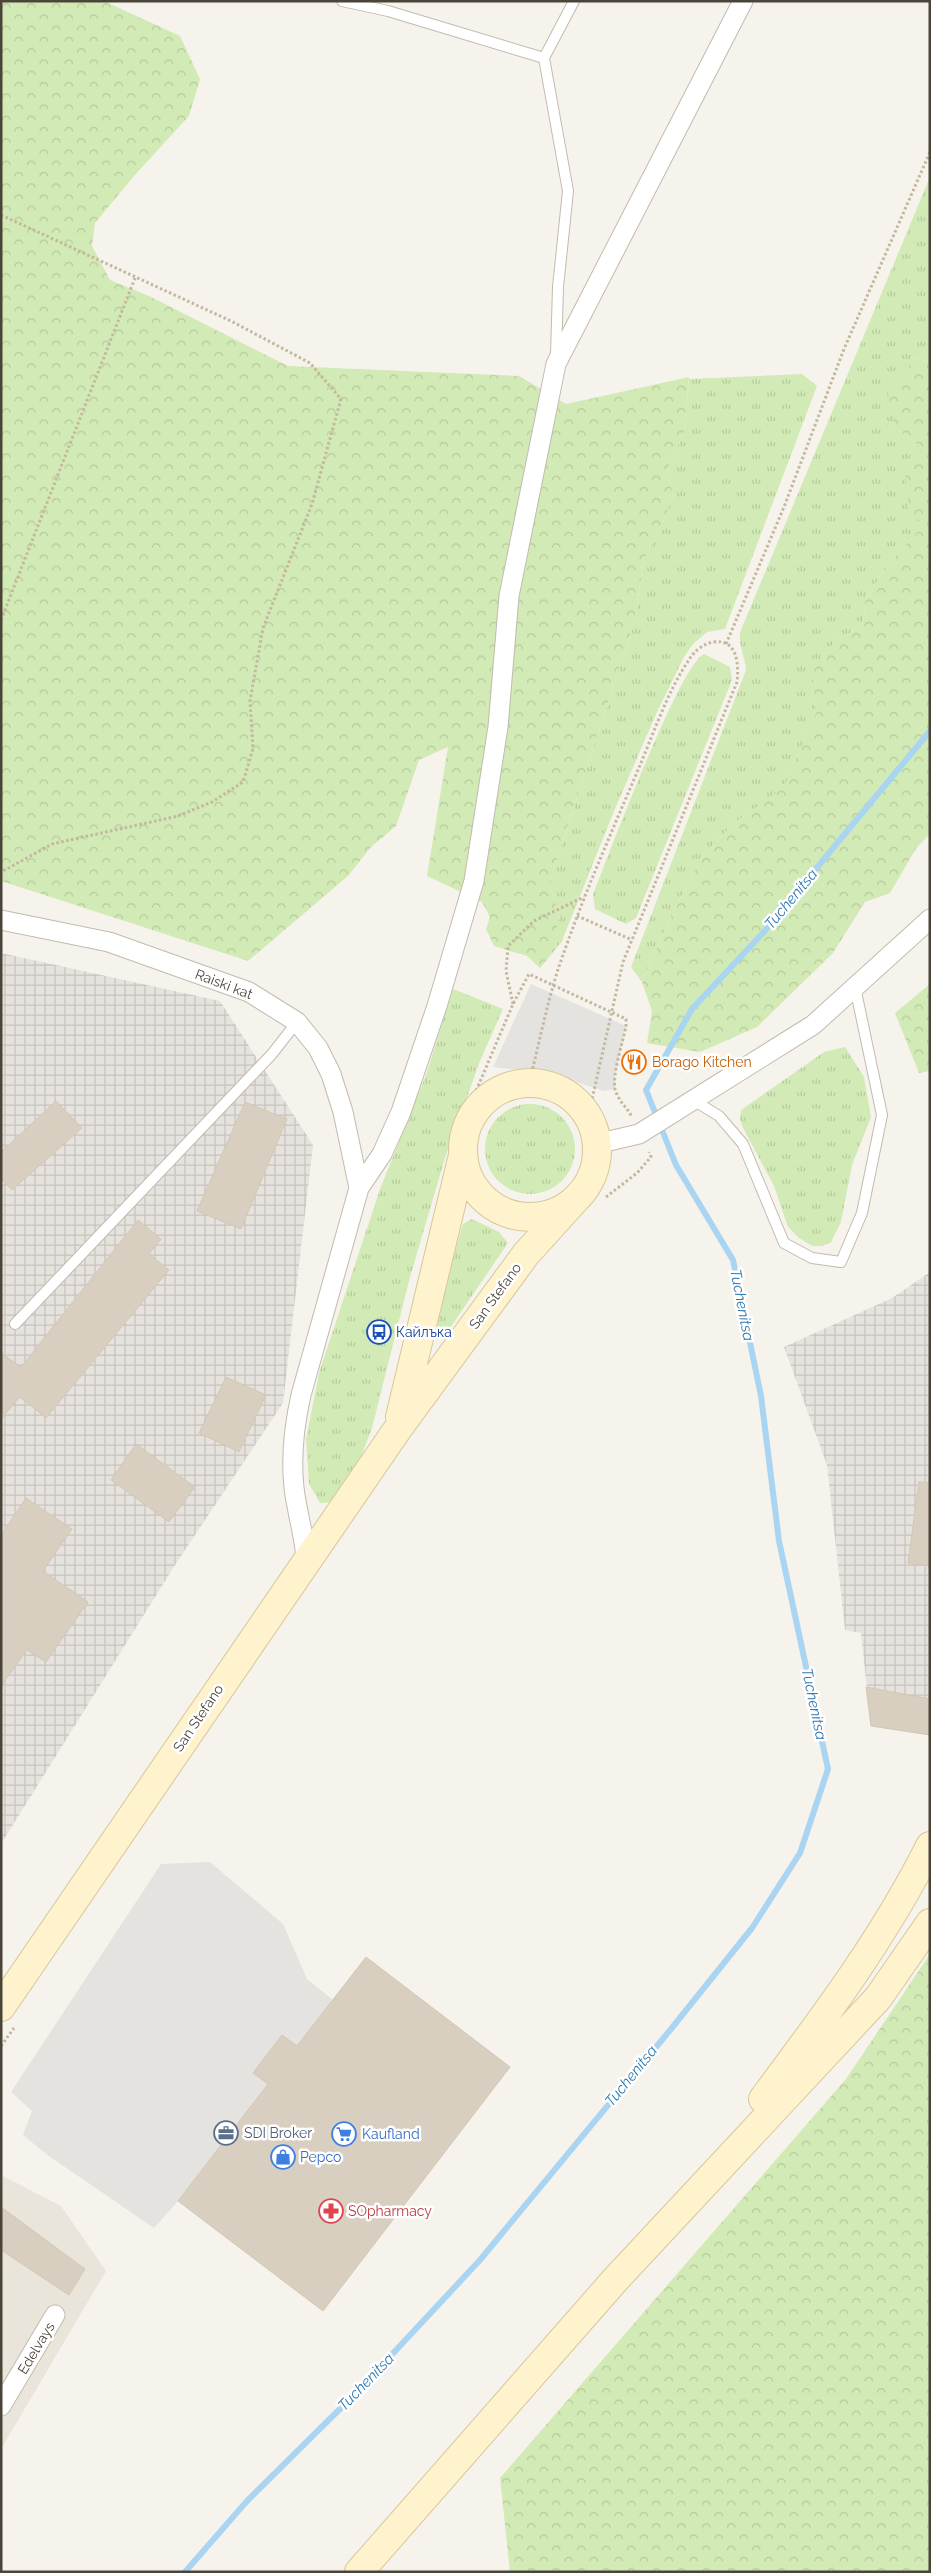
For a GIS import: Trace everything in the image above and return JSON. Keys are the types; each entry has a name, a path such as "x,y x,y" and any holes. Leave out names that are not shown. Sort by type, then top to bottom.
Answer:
{"street":[{"path":"306,1559 292,1459 294,1425 359,1188 382,1154 401,1112 437,1006 474,881 498,727 509,596 556,364 742,1"},
{"path":"596,1144 643,1132 813,1024 930,919"},
{"name":"Raiski kat","path":"1,920 109,942 249,992 297,1022 318,1048 331,1074 343,1112 359,1188"},
{"path":"529,1083 546,1085 563,1092 577,1103 588,1117 596,1144 594,1169 582,1191 568,1205 550,1214 530,1217 510,1214 492,1206 477,1192 467,1175 463,1156 464,1137 469,1120 480,1105 494,1093 510,1086 529,1083"},
{"name":"San Stefano","path":"396,1430 463,1156"},
{"name":"San Stefano","path":"1,2007 396,1430 526,1254 582,1191"},
{"path":"684,2206 852,1979 894,1914 930,1846"},
{"path":"359,2572 684,2206 878,1998 930,1924"},
{"name":"Edelvays","path":"1,2406 54,2315"}],"lane":[{"path":"342,1 388,11 544,58"},
{"path":"556,364 558,287 568,191 544,58 574,1"},
{"path":"693,1100 720,1116 743,1144 784,1243 812,1258 841,1262 862,1213 882,1115 855,987"},
{"path":"15,1324 272,1054 297,1022"}],"path":[{"path":"726,644 784,507 844,349 930,152"},
{"path":"1,215 231,321 310,363 341,399 312,504 264,628 250,700 253,749 243,782 212,802 178,816 52,844 5,870 1,869"},
{"path":"1,620 135,278"},
{"path":"529,1083 562,957 584,896 662,715 688,661 695,652 703,646 714,642 726,644 734,651 739,665 736,682 624,962 588,1117"},
{"path":"513,1004 506,971 508,946 534,921 584,896"},
{"path":"577,916 632,940"},
{"path":"480,1105 476,1091 513,1004 529,974 626,1019 615,1075 615,1089 643,1132"}],"shaded area":[{"path":"1,953 220,1001 313,1145 283,1403 175,1565 1,1844"},
{"path":"531,984 626,1026 615,1075 615,1089 603,1091 553,1074 493,1067"},
{"path":"930,1272 930,1728 928,1735 871,1726 861,1633 845,1630 827,1465 784,1347 892,1298"},
{"path":"210,1862 283,1924 307,1979 333,2000 178,2201 154,2228 46,2154 23,2135 32,2111 11,2092 161,1864"},
{"path":"1,2175 61,2206 106,2271 1,2449"}],"green space":[{"path":"1,1 104,1 180,36 200,79 189,116 134,176 95,223 92,246 110,280 149,296 288,366 519,376 566,404 689,377 684,432 668,467 673,497 663,522 644,559 634,623 549,883 559,913 555,950 540,968 527,956 494,946 486,929 490,917 482,902 427,876 448,747 419,760 396,826 371,847 348,876 248,961 1,881"},
{"path":"930,177 930,361 914,359 895,427 922,448 924,525 886,566 865,602 863,626 836,640 812,692 817,711 784,788 733,824 702,857 671,916 642,982 631,967 746,670 741,645 741,630"},
{"path":"914,359 930,361 930,834 917,847 890,893 865,902 833,953 757,1027 700,1052 647,1043 652,1011 642,982 671,916 702,857 733,824 784,787 817,711 812,692 814,668 836,640 863,626 865,602 886,566 924,525 909,511 905,470 922,448 895,427 888,393"},
{"path":"802,374 817,386 725,629 707,632 693,644 684,657 657,712 614,811 562,941 555,950 559,913 549,883 634,623 644,559 663,522 673,497 668,467 684,432 689,379"},
{"path":"704,654 730,667 732,680 636,918 626,924 595,909 593,894 662,725 678,691 693,666"},
{"path":"930,984 930,1071 919,1073 895,1013"},
{"path":"453,989 503,1009 480,1061 445,1158 410,1277 372,1428 361,1457 334,1502 320,1503 309,1484 306,1439 319,1373 380,1189 426,1075"},
{"path":"845,1047 864,1077 871,1117 852,1165 841,1222 831,1242 822,1246 812,1246 799,1238 788,1227 774,1186 743,1128 740,1119 741,1110 824,1052"},
{"path":"530,1104 547,1107 562,1117 572,1132 575,1149 572,1166 562,1181 547,1191 530,1194 513,1191 498,1181 488,1166 485,1149 488,1132 498,1117 513,1107"},
{"path":"472,1219 499,1232 508,1243 448,1331 440,1330 434,1322 463,1224"},
{"path":"930,1954 930,2572 510,2572 500,2478 846,2079"}],"building":[{"path":"56,1101 82,1128 12,1190 1,1179 1,1152"},
{"path":"245,1102 287,1119 241,1229 197,1211"},
{"path":"138,1220 161,1239 149,1254 169,1270 46,1418 20,1397 1,1419 1,1353 21,1367"},
{"path":"226,1377 266,1395 239,1452 199,1433"},
{"path":"136,1444 195,1487 169,1522 111,1480"},
{"path":"919,1482 930,1483 930,1566 908,1563"},
{"path":"26,1498 72,1529 43,1571 88,1602 46,1662 27,1650 1,1686 1,1535"},
{"path":"866,1687 930,1699 930,1735 871,1726"},
{"name":"Kaufland","path":"366,1957 510,2067 323,2311 178,2201 268,2084 253,2073 282,2035 297,2046"},
{"path":"1,2207 85,2269 69,2295 1,2250"}],"waterway":[{"name":"Tuchenitsa","path":"185,2572 247,2501 357,2392 480,2260 752,1928 800,1853 828,1769 779,1541 761,1396 733,1260 676,1165 646,1090 692,1009 762,934 930,731"}],"place":[{"name":"Borago Kitchen","path":"634,1062"},
{"name":"Кайлъка","path":"379,1332"},
{"name":"SDI Broker","path":"226,2133"},
{"name":"Kaufland","path":"344,2134"},
{"name":"Pepco","path":"283,2157"},
{"name":"SOpharmacy","path":"331,2211"}]}
